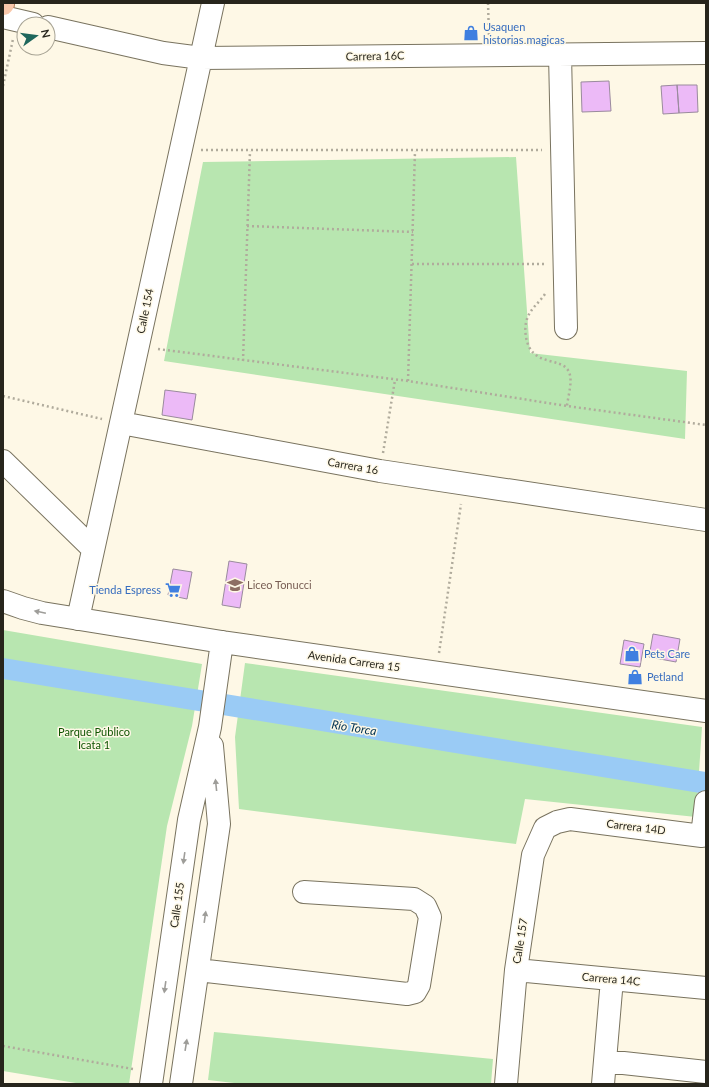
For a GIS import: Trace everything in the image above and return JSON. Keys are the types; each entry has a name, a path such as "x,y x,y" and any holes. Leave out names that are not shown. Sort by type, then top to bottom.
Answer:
{"street":[{"name":"Calle 154","path":"78,619 213,3"},
{"name":"Carrera 16C","path":"56,29 163,53 201,58 706,53"},
{"path":"560,54 566,328"},
{"name":"Carrera 16","path":"120,423 380,471 706,520"},
{"path":"3,461 93,549"},
{"name":"Avenida Carrera 15","path":"3,601 23,608 78,619 222,642 706,711"},
{"name":"Calle 155","path":"152,1078 189,820 210,727 222,642"},
{"name":"Calle 155","path":"180,1084 219,824 210,727"},
{"name":"Carrera 14D","path":"570,819 702,836 706,805"},
{"name":"Calle 157","path":"506,1084 516,970 533,855 544,828 557,822 570,819"},
{"path":"198,970 407,994 415,992 420,985 430,917 425,906 414,899 304,892"},
{"name":"Carrera 14C","path":"516,970 706,988"},
{"path":"603,1084 612,980"},
{"path":"605,1060 706,1072"}],"path":[{"path":"488,3 489,54"},
{"path":"3,86 16,29"},
{"path":"181,150 562,151"},
{"path":"243,360 250,151"},
{"path":"408,381 415,151"},
{"path":"247,226 413,232"},
{"path":"412,264 547,264"},
{"path":"137,347 408,381 567,406 706,425"},
{"path":"380,471 395,380"},
{"path":"3,396 120,423"},
{"path":"439,658 464,483"},
{"path":"3,1046 152,1078"}],"green space":[{"path":"516,157 530,353 687,371 685,439 164,361 203,162"},
{"name":"Parque Público Icata 1","path":"3,630 202,664 192,726 167,826 129,1084 82,1084 3,1071"},
{"path":"245,663 702,727 696,817 525,799 516,844 239,809 235,737"},
{"path":"214,1032 493,1059 491,1084 243,1084 208,1080"}],"water":[{"name":"Río Torca","path":"3,658 706,772 706,794 3,679"}],"building":[{"path":"609,81 611,111 582,112 581,82"},
{"path":"677,85 697,85 698,112 679,113"},
{"path":"677,85 679,113 663,114 661,86"},
{"path":"165,390 196,394 192,420 162,415"},
{"name":"Liceo Tonucci","path":"229,561 247,564 240,608 222,605"},
{"path":"173,569 192,572 187,599 168,595"},
{"path":"653,634 680,639 676,662 649,657"},
{"name":"Pets Care","path":"624,640 644,644 640,667 620,664"}],"place":[{"name":"Usaquen historias magicas","path":"471,33"},
{"name":"Liceo Tonucci","path":"235,585"},
{"name":"Tienda Espress","path":"173,590"},
{"name":"Pets Care","path":"632,654"},
{"name":"Petland","path":"635,677"}]}
